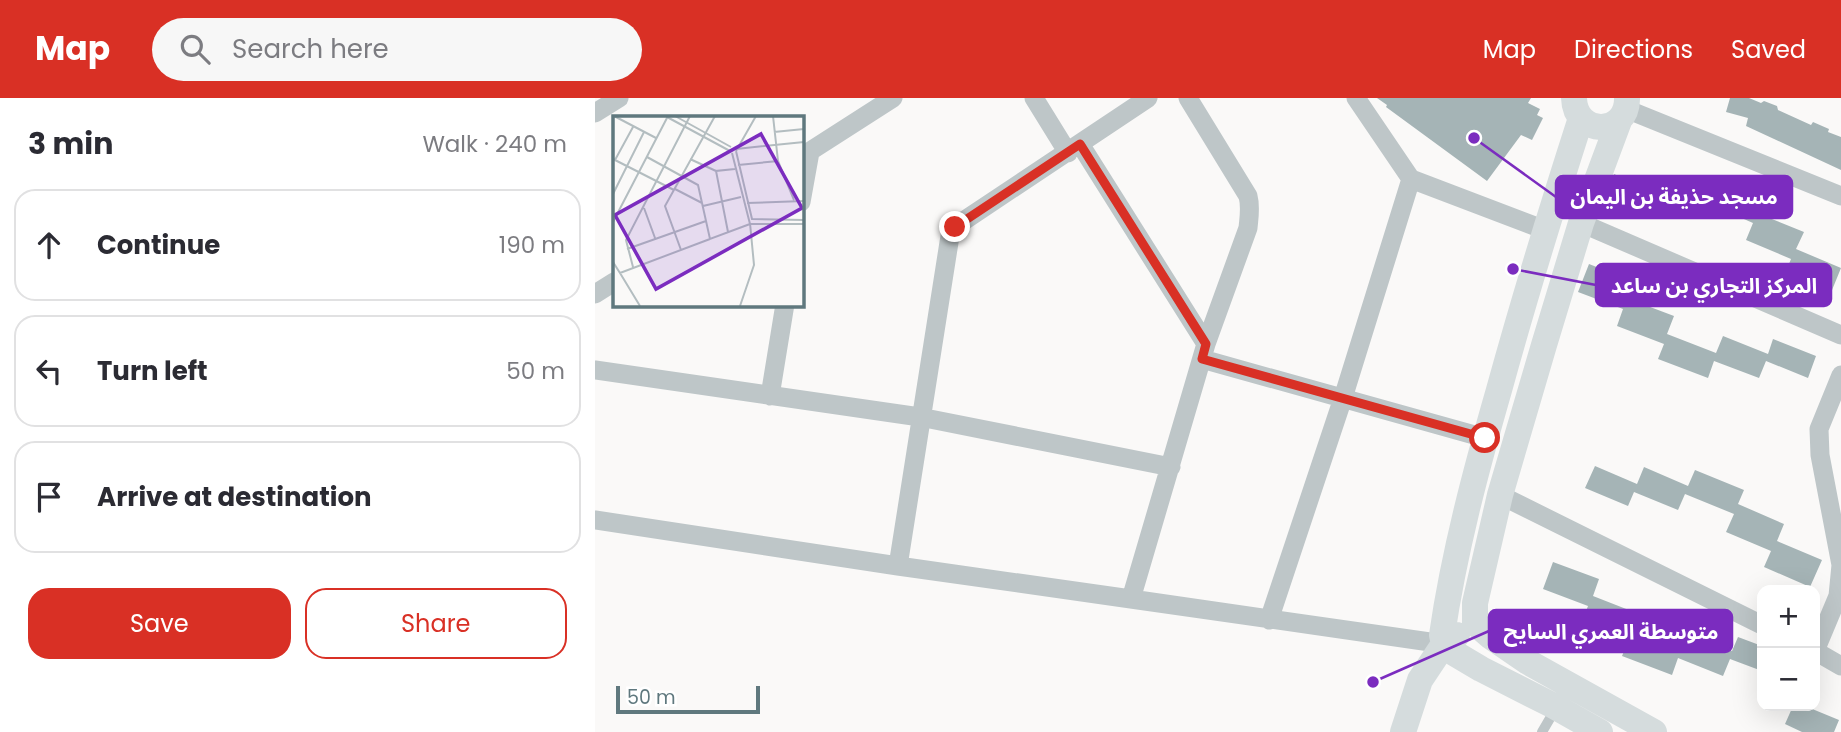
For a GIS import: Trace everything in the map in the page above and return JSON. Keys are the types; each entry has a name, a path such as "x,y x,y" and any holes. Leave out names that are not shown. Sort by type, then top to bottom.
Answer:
{"street":[{"path":"595,113 619,98"},
{"path":"803,183 806,155 893,98"},
{"path":"1034,98 1074,149 1204,351 1343,398 1485,438"},
{"path":"898,566 950,236 955,227 1148,98"},
{"path":"1131,599 1204,351 1248,228 1248,196 1188,98"},
{"path":"1356,98 1411,179 1545,230"},
{"path":"1576,103 1587,124 1603,127 1624,109"},
{"path":"1444,644 1442,635 1445,611 1466,510 1545,230 1576,103"},
{"path":"1624,109 1841,196"},
{"path":"1624,109 1581,223 1500,495 1475,603 1475,623 1528,662 1654,732"},
{"path":"1269,620 1343,398 1411,179"},
{"path":"1581,223 1841,335"},
{"path":"595,294 613,283"},
{"path":"770,396 785,306"},
{"path":"595,370 920,417 1171,467"},
{"path":"1816,648 1838,596 1841,565 1820,455 1819,429 1841,375"},
{"path":"1500,495 1757,623"},
{"path":"595,520 1444,644 1481,669 1600,732"},
{"path":"1403,732 1420,680 1444,644 1475,623"},
{"path":"1820,654 1841,666"}],"lane":[{"path":"1542,732 1556,707"}],"building":[{"path":"1377,98 1531,98 1528,103 1540,109 1537,115 1543,118 1532,140 1521,135 1487,181"},
{"path":"1730,98 1749,98 1761,103 1764,101 1811,125 1813,122 1829,129 1828,132 1841,137 1841,170 1746,126 1748,118 1726,112"},
{"path":"1614,174 1656,192 1663,176 1707,194 1714,178 1763,199 1757,213 1804,232 1796,249 1841,268 1830,295 1784,276 1791,259 1746,240 1753,223 1705,202 1698,219 1653,200 1647,214 1605,196"},
{"path":"1589,264 1635,282 1629,299 1674,316 1667,334 1716,353 1723,336 1768,354 1773,339 1816,356 1808,378 1766,361 1759,378 1714,361 1708,378 1658,359 1664,344 1617,326 1623,309 1578,292"},
{"path":"1595,466 1637,484 1644,467 1688,486 1695,470 1744,490 1738,504 1784,524 1777,541 1822,560 1811,585 1805,585 1764,567 1771,551 1726,532 1734,514 1685,494 1678,510 1634,492 1628,506 1585,488"},
{"path":"1553,562 1599,579 1593,596 1639,614 1632,632 1681,651 1687,634 1732,651 1738,637 1757,644 1757,669 1730,659 1723,676 1678,658 1672,675 1622,656 1628,642 1581,624 1588,606 1543,589"},
{"path":"1791,711 1817,711 1839,720 1834,732 1802,732 1785,724"}],"place":[{"name":"مسجد حذيفة بن اليمان","path":"1474,138"},
{"name":"المركز التجاري بن ساعد","path":"1513,269"},
{"name":"متوسطة العمري السايح","path":"1373,682"}],"route":[{"path":"955,227 1080,144 1206,344 1202,359 1485,438"}]}
